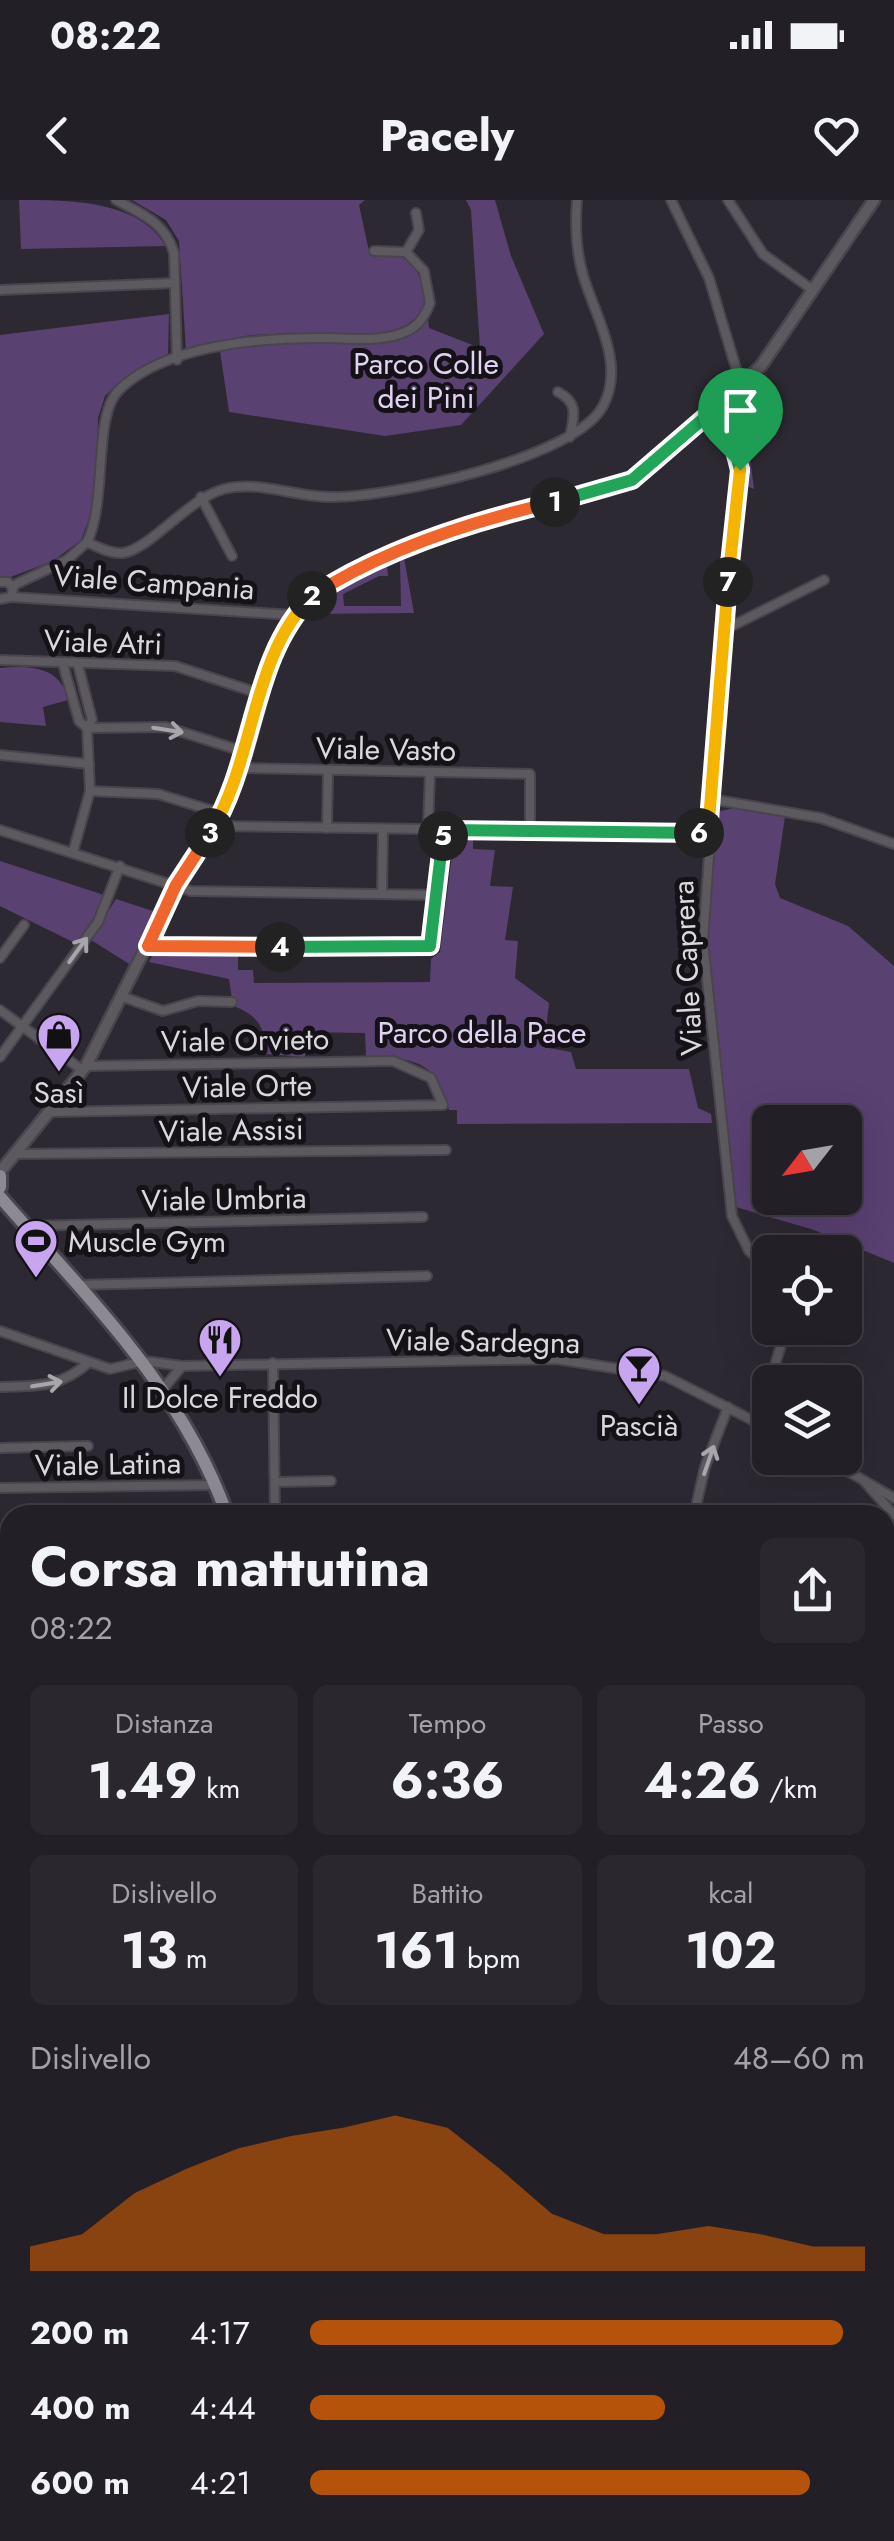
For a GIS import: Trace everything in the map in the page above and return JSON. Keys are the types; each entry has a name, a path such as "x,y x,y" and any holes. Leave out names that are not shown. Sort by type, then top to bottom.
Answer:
{"main road":[{"path":"0,1174 0,1187"},
{"path":"0,1197 164,1388 223,1505"}],"street":[{"path":"116,200 162,226 174,254 178,360"},
{"path":"671,200 709,278 741,385"},
{"path":"728,200 763,254 810,288"},
{"path":"0,1174 84,1068 176,885 214,826 242,768 261,694 293,615 335,581 391,555 480,522 632,480 741,385 772,352 810,288 874,200"},
{"path":"86,542 109,552 128,551 201,497 234,487 326,498 383,495 527,455 570,437 596,417 613,373 578,250 575,202"},
{"path":"406,252 419,230 416,214"},
{"path":"7,584 67,560 86,542 98,512 109,402 120,388 178,360 258,338 402,334 425,317 430,304 424,271 406,252 374,252"},
{"path":"0,290 175,284"},
{"path":"558,392 571,399 575,409 570,437"},
{"name":"Viale Caprera","path":"718,406 728,424 740,470 708,833 703,942 720,1132 736,1231 752,1254"},
{"path":"201,497 232,556"},
{"path":"724,630 824,580"},
{"path":"7,584 32,596"},
{"name":"Viale Campania","path":"7,584 6,598 32,596 293,615"},
{"path":"0,611 6,598"},
{"name":"Viale Atri","path":"0,660 175,666 261,694"},
{"path":"63,664 79,721 87,728 166,727 246,752"},
{"path":"73,852 90,791 87,728 92,720 78,665"},
{"path":"0,755 89,764"},
{"name":"Viale Vasto","path":"242,768 530,774 530,831"},
{"path":"327,828 328,770"},
{"path":"428,829 430,772"},
{"path":"90,791 158,794 220,812"},
{"path":"711,798 724,804 807,814 894,844"},
{"path":"214,826 708,833"},
{"path":"382,829 382,894"},
{"path":"148,946 423,948 433,940 444,830"},
{"path":"0,844 2,831 191,891 437,895"},
{"path":"0,1056 98,922 120,866"},
{"path":"0,958 24,925"},
{"path":"123,997 163,1010 198,1001 232,1002"},
{"path":"0,1010 84,1068"},
{"name":"Viale Orvieto","path":"84,1068 393,1061 431,1078 443,1106"},
{"name":"Viale Orte","path":"51,1112 443,1106"},
{"name":"Viale Assisi","path":"17,1154 446,1150"},
{"name":"Viale Umbria","path":"25,1226 424,1217"},
{"path":"76,1284 427,1276"},
{"path":"0,1332 88,1363 70,1379 50,1386 0,1387"},
{"name":"Viale Sardegna","path":"88,1363 110,1369 144,1361 182,1366 556,1359 664,1376 752,1419"},
{"path":"273,1364 275,1505"},
{"path":"164,1388 182,1366"},
{"path":"696,1505 705,1468 728,1407"},
{"path":"0,1448 88,1446"},
{"path":"858,1475 894,1498"},
{"path":"862,1477 886,1505"},
{"path":"275,1482 331,1481"},
{"name":"Viale Latina","path":"0,1488 216,1484"}],"green space":[{"path":"19,200 80,202 121,211 139,219 165,246 21,249"},
{"name":"Parco Colle dei Pini","path":"132,200 365,200 359,205 370,256 404,258 416,270 427,303 415,319 398,329 375,334 254,335 186,351 179,241 166,220"},
{"name":"Parco Colle dei Pini","path":"466,200 495,200 511,256 544,334 461,425 385,436 229,412 220,351 224,348 258,342 385,341 404,337 428,319 429,328 480,348 471,210"},
{"path":"169,314 168,356 117,384 105,396 98,418 96,500 81,540 53,561 0,581 0,335"},
{"path":"767,373 744,410 754,489 744,485 732,408 734,400"},
{"path":"404,558 414,613 307,614 339,588 387,565 388,576 379,576 343,594 344,606 401,606 400,561"},
{"path":"0,668 33,668 52,675 68,700 43,707 46,726 0,722"},
{"path":"745,806 786,810 775,884 780,898 848,926 894,966 894,1263 862,1250 862,1235 826,1235 763,1215 862,1215 862,1105 752,1105 752,1212 736,1207 722,1112 706,919 715,812"},
{"name":"Parco della Pace","path":"454,838 473,838 473,849 495,850 490,886 513,887 505,940 518,941 515,978 549,1003 544,1047 571,1052 576,1069 689,1069 698,1108 711,1114 712,1123 457,1124 457,1110 449,1110 430,1071 410,1061 366,1056 365,1033 305,1032 305,1057 266,1054 258,1023 233,1006 229,979 149,962 153,954 238,950 238,970 253,970 254,983 430,982 431,959 440,952"},
{"path":"0,861 107,896 77,944 0,906"},
{"path":"116,899 159,913 134,967 91,940"}],"place":[{"name":"Sasì","path":"59,1073"},
{"name":"Muscle Gym","path":"36,1279"},
{"name":"Il Dolce Freddo","path":"220,1378"},
{"name":"Pascià","path":"639,1406"}],"route":[{"path":"718,406 728,424 740,470 708,833 444,830 433,940 423,948 148,946 176,885 214,826 242,768 272,661 293,615 312,596 391,555 480,522 608,490 632,480 718,406"}]}
